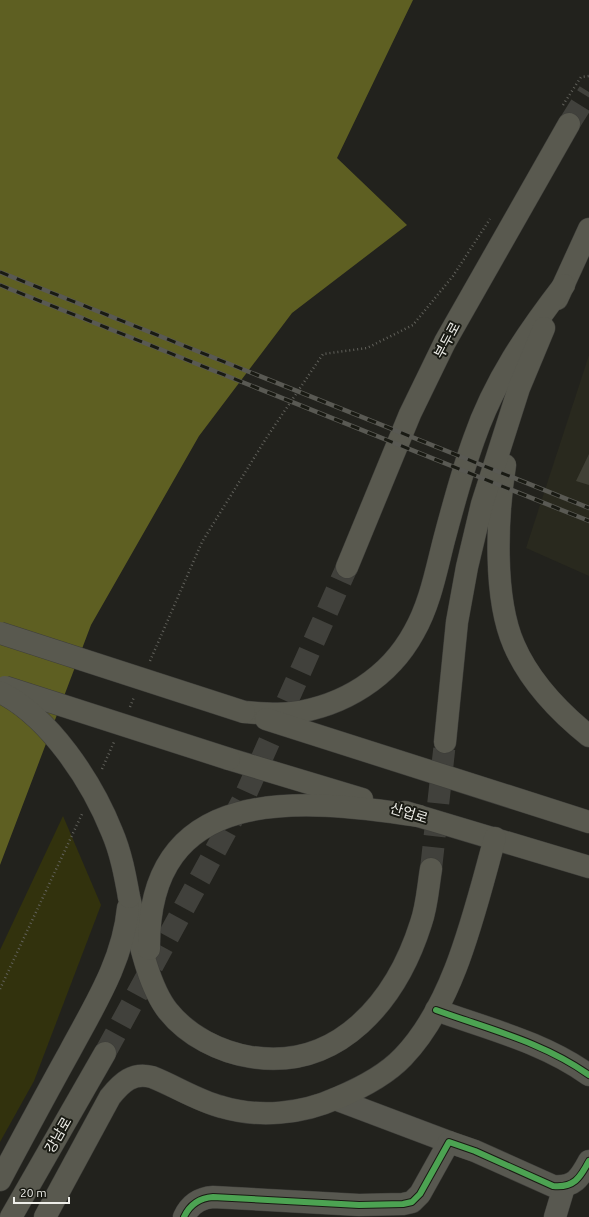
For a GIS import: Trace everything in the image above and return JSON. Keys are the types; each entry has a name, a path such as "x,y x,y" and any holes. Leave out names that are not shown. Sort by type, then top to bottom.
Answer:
{"main road":[{"name":"부두로","path":"347,567 410,414 445,342 564,117"},
{"path":"444,742 457,622 467,567 482,504 519,388 537,342 589,229"},
{"path":"244,712 291,713 332,703 370,684 401,652 414,632 426,606 459,485 474,438 491,396 510,360 564,285"},
{"path":"519,388 501,490 499,561 506,620 514,644 526,668 542,690 560,710 589,736"},
{"path":"0,633 589,822"},
{"name":"산업로","path":"0,686 229,759 589,867"},
{"path":"0,692 37,718 60,744 83,776 99,804 112,832 122,864 139,940 154,984 167,1010 188,1030 212,1045 236,1054 262,1058 293,1057 323,1048 357,1028 382,1002 405,965 422,922 431,869"},
{"path":"154,984 149,957 149,928 153,901 162,876 175,854 193,835 215,821 242,811 269,806 337,806 419,816"},
{"path":"45,1217 110,1097 119,1085 131,1077 144,1075 152,1077 221,1107 255,1113 298,1111 335,1099 371,1082 403,1057 425,1030 436,1010 460,954 495,838"},
{"path":"0,1180 102,992 114,966 126,926 129,897"},
{"name":"강남로","path":"11,1217 105,1053"}],"street":[{"path":"436,1010 531,1042 575,1065 589,1075"},
{"path":"335,1099 475,1151 552,1186 564,1187 580,1178 589,1161"},
{"path":"184,1217 193,1204 202,1198 214,1197 359,1205 403,1204 412,1202 420,1194 449,1142"},
{"path":"554,1217 557,1213 564,1187"}],"path":[{"path":"564,117 582,77 589,76"},
{"path":"149,664 202,542 268,436 323,354 367,348 413,325 453,276 492,216"},
{"path":"129,707 136,693"},
{"path":"100,773 116,736"},
{"path":"0,989 84,809"}],"shaded area":[{"path":"0,0 413,0 337,158 407,225 292,313 199,436 91,625 0,865"},
{"path":"589,355 589,576 526,548"},
{"path":"63,816 101,905 34,1081 0,1142 0,950"}],"building":[{"path":"589,454 589,485 576,481"}],"tunnel":[{"path":"569,124 589,92"},
{"path":"105,1053 245,796 347,567"},
{"path":"431,869 445,742"}],"railway":[{"path":"0,272 589,508"},
{"path":"0,285 589,521"}],"cycle path":[{"path":"436,1010 534,1045 589,1075"},
{"path":"184,1217 186,1212 196,1202 213,1197 359,1205 403,1204 412,1202 420,1194 449,1142 475,1151 553,1186 566,1185 576,1181 589,1161"}]}
